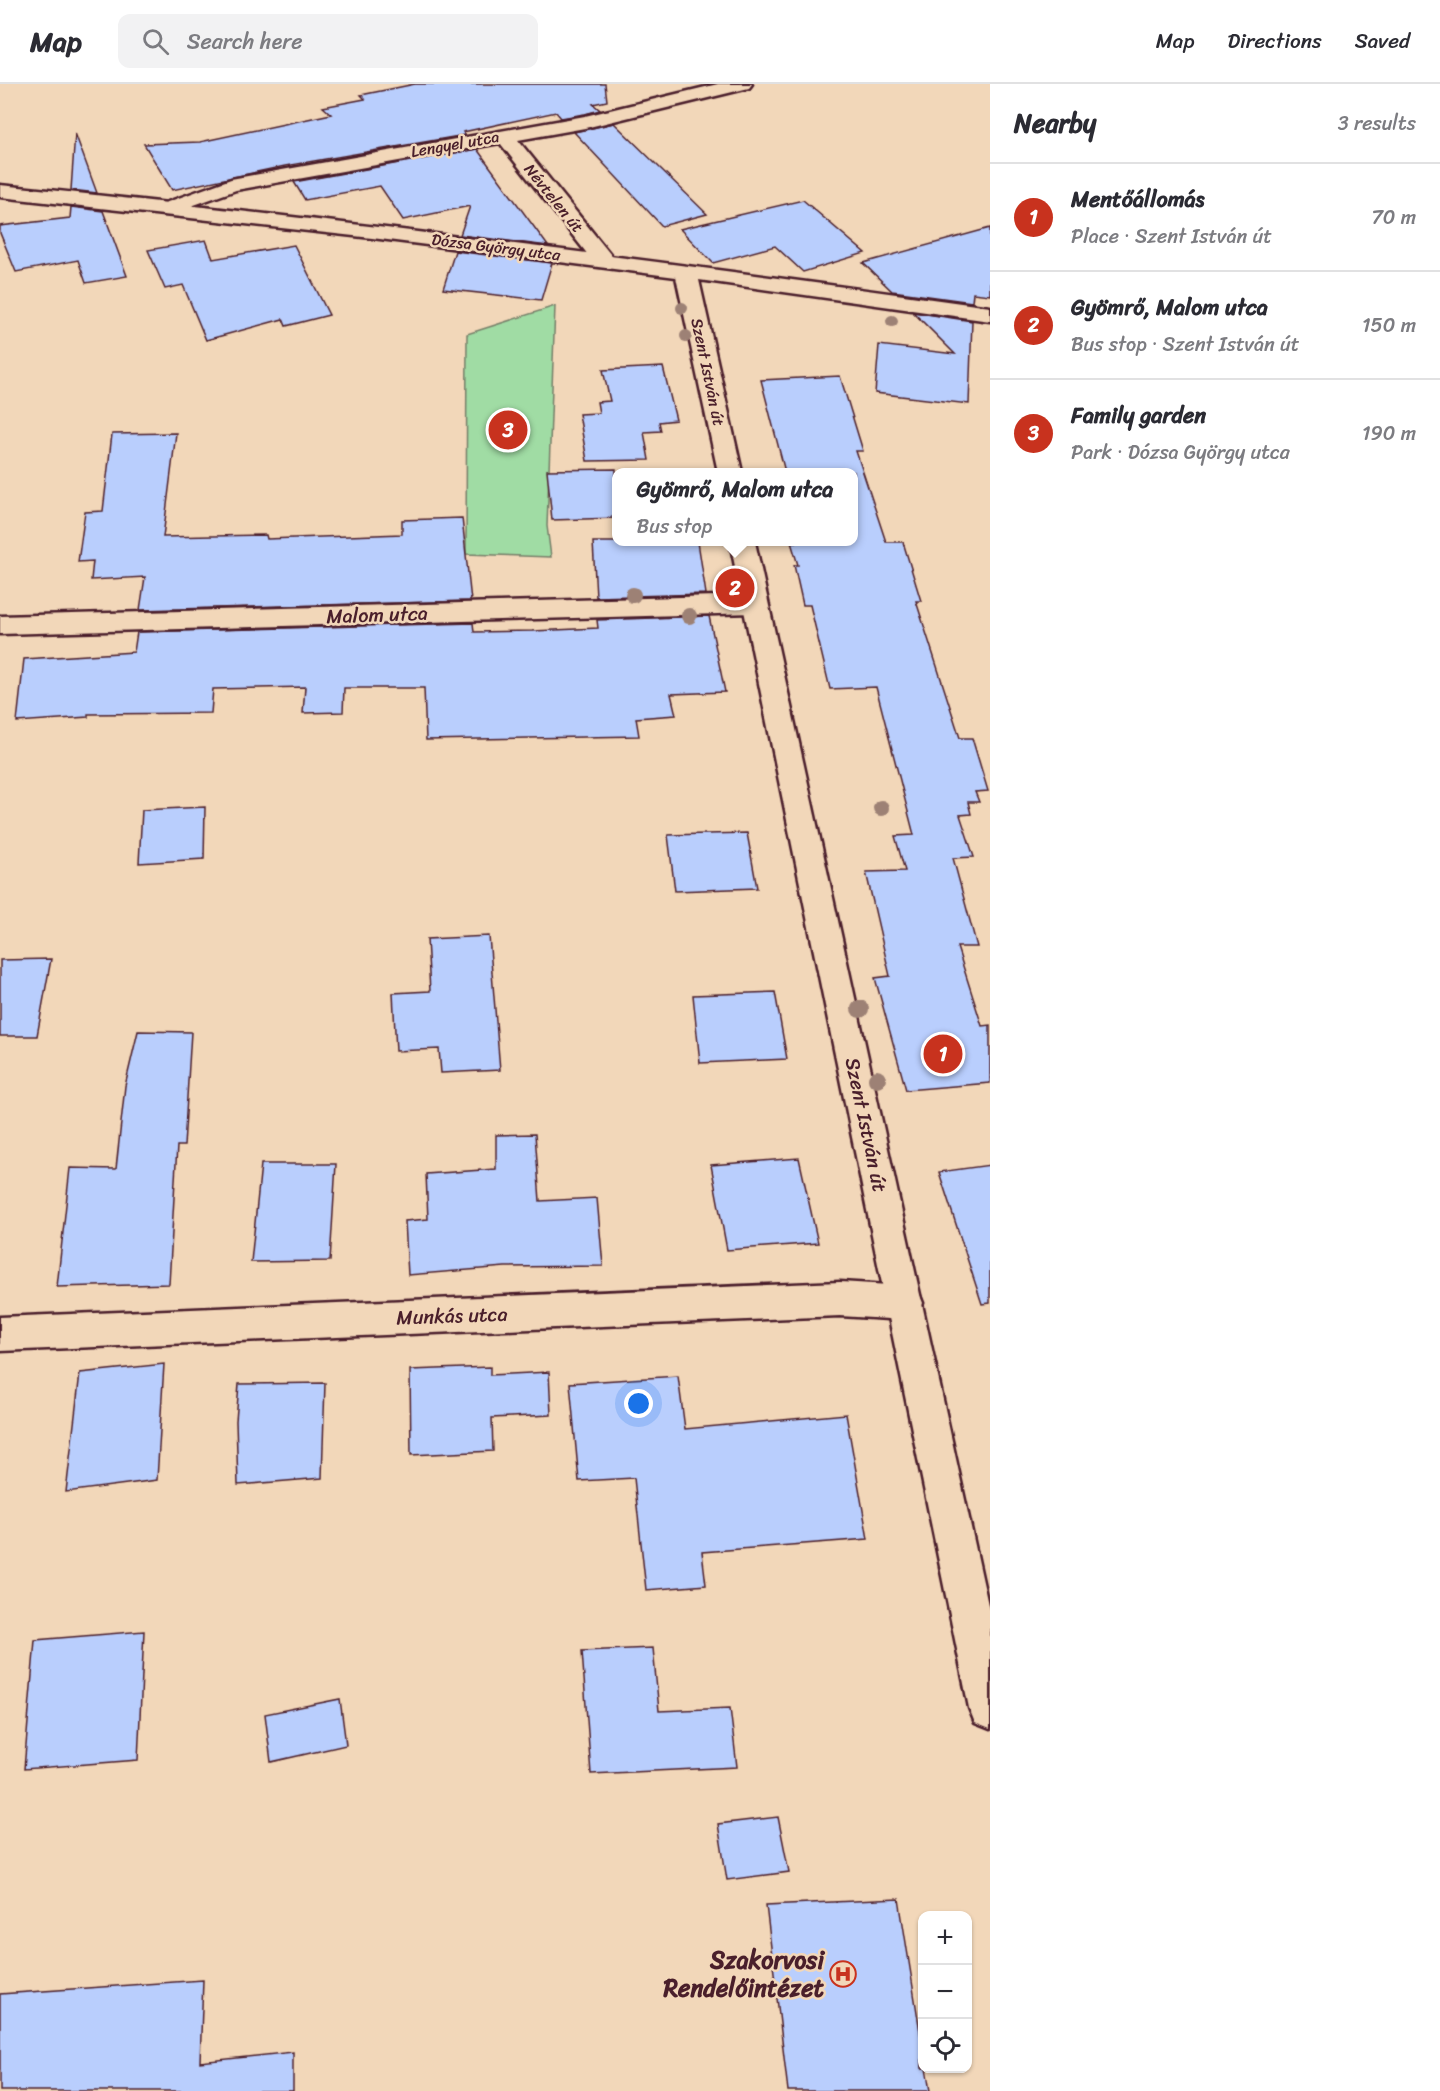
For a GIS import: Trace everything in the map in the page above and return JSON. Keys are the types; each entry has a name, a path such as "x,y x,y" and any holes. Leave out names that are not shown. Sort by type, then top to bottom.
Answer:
{"street":[{"name":"Lengyel utca","path":"170,208 231,185 585,122 742,84"},
{"name":"Névtelen út","path":"504,135 604,260"},
{"name":"Dózsa György utca","path":"0,191 170,208 604,260 990,314"},
{"name":"Szent István út","path":"686,271 729,468"},
{"name":"Szent István út","path":"743,546 990,1708"},
{"name":"Malom utca","path":"0,626 754,604"},
{"name":"Munkás utca","path":"0,1334 840,1299 905,1303"}],"path":[{"path":"612,514 612,517"}],"green space":[{"path":"555,306 547,526 551,557 466,554 467,334"}],"building":[{"path":"415,84 605,84 607,101 593,104 600,110 585,114 561,118 556,112 463,132 465,135 285,166 172,190 144,144 200,142 331,114 323,107 365,99 361,95"},
{"path":"614,123 707,214 662,226 574,132"},
{"path":"75,133 97,193 71,190"},
{"path":"477,149 548,246 460,235 470,206 403,220 380,186 305,200 294,182"},
{"path":"803,200 865,253 803,272 775,246 713,263 680,229"},
{"path":"71,207 103,211 127,276 86,283 78,260 16,272 0,233 0,226 70,218"},
{"path":"990,228 990,295 973,293 972,302 892,291 863,263"},
{"path":"206,240 213,259 294,245 329,315 286,326 283,319 206,340 183,285 165,289 148,250"},
{"path":"455,251 552,263 541,300 443,289"},
{"path":"913,312 972,321 969,404 875,393 879,345 955,354"},
{"path":"663,367 676,420 659,422 661,431 644,432 649,460 587,461 579,414 599,413 597,402 610,401 603,370"},
{"path":"840,376 863,451 856,451 886,542 903,542 921,601 916,601 960,738 972,738 988,791 975,792 979,802 968,802 971,814 960,815 974,857 953,858 977,947 957,947 982,1026 990,1025 990,1083 906,1090 875,978 890,976 866,872 905,871 895,836 914,835 876,687 830,689 810,605 803,605 794,565 798,565 792,546 858,546 858,468 784,468 761,380"},
{"path":"176,433 163,537 266,535 267,539 402,534 402,520 462,518 471,601 140,610 145,577 91,580 93,561 78,562 85,512 103,511 112,434"},
{"path":"612,469 612,518 552,520 547,470"},
{"path":"593,542 612,542 612,546 699,546 706,594 596,597"},
{"path":"709,616 725,692 671,694 676,715 636,718 639,736 426,740 424,688 344,688 343,712 303,713 305,687 213,689 211,713 88,714 88,717 17,722 24,659 134,652 137,632 473,623 474,632 533,631 598,628 597,620"},
{"path":"205,807 204,859 139,863 142,810"},
{"path":"747,833 757,888 675,891 668,835"},
{"path":"489,936 500,1070 441,1073 439,1049 396,1051 393,993 430,991 427,939"},
{"path":"51,959 37,1036 0,1036 0,960"},
{"path":"775,992 787,1059 700,1063 693,995"},
{"path":"138,1031 191,1032 184,1146 177,1146 169,1284 57,1287 70,1168 116,1169 125,1086"},
{"path":"535,1134 540,1201 597,1198 603,1266 505,1267 408,1275 405,1221 428,1219 426,1174 496,1169 496,1135"},
{"path":"799,1158 818,1243 727,1250 711,1165"},
{"path":"261,1164 336,1164 330,1261 251,1262"},
{"path":"990,1165 990,1303 982,1304 939,1172"},
{"path":"164,1364 157,1480 66,1492 80,1373"},
{"path":"490,1367 490,1375 549,1372 551,1415 492,1418 493,1451 411,1455 410,1370"},
{"path":"678,1376 685,1429 846,1414 868,1539 702,1552 706,1585 646,1590 634,1478 579,1481 570,1383"},
{"path":"325,1383 322,1478 238,1485 236,1421 239,1384"},
{"path":"144,1631 138,1760 24,1769 35,1640"},
{"path":"653,1648 659,1711 730,1708 737,1767 591,1774 582,1651"},
{"path":"340,1699 346,1745 271,1762 265,1714"},
{"path":"778,1817 789,1872 727,1880 718,1824"},
{"name":"Szakorvosi Rendelőintézet","path":"899,1899 918,2019 918,2073 927,2073 930,2091 788,2091 766,1905"},
{"path":"203,1980 200,2062 293,2052 293,2091 0,2091 0,1994"}],"place":[{"name":"Family garden","path":"508,430"},
{"name":"Gyömrő, Malom utca","path":"735,588"},
{"name":"Mentőállomás","path":"943,1054"},
{"name":"Szakorvosi Rendelőintézet","path":"843,1974"}]}
